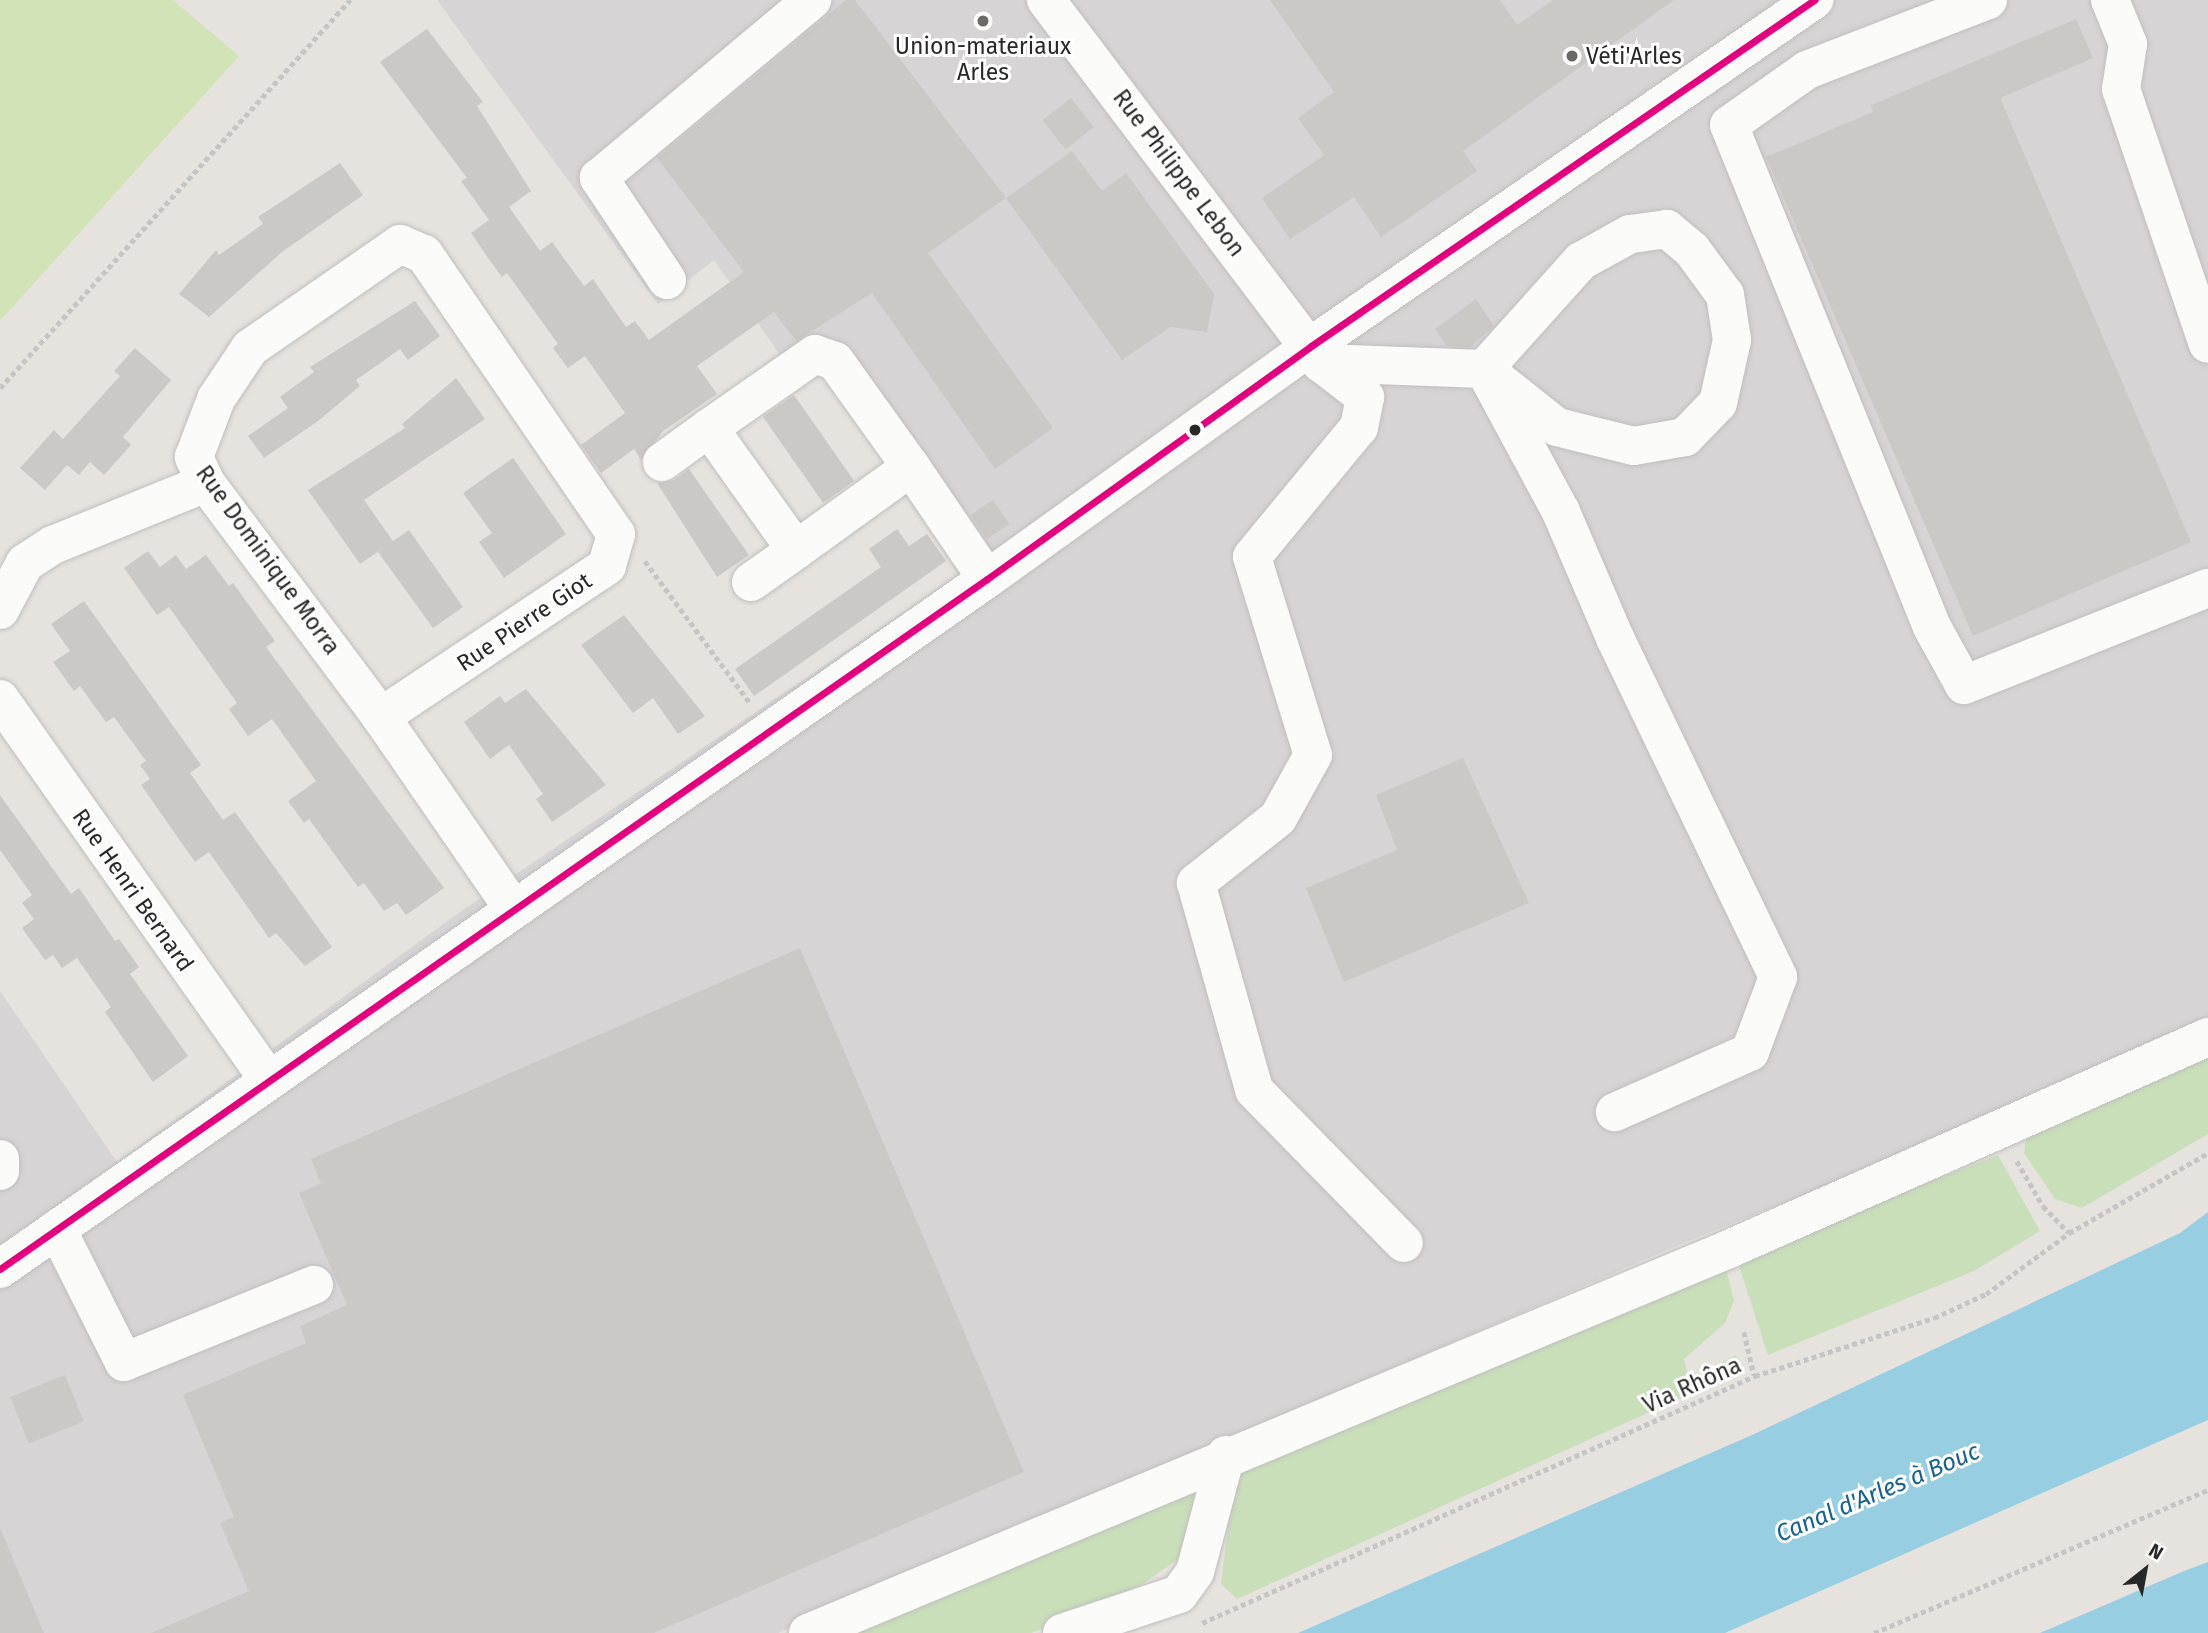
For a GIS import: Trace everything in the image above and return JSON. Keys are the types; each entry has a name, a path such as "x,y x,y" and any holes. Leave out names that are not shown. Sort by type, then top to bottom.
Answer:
{"street":[{"path":"667,279 599,178 812,0"},
{"name":"Rue Philippe Lebon","path":"1046,0 1316,355 1365,397 1359,427 1252,557 1313,755 1278,818 1196,883 1255,1090 1404,1243"},
{"path":"0,1269 512,907 1316,355 1814,0"},
{"path":"1988,0 1807,70 1730,125 1931,627 1964,685 2208,588"},
{"path":"2110,0 2128,44 2121,89 2208,344"},
{"path":"1316,355 1484,369 1557,427 1634,446 1685,437 1718,402 1732,340 1725,295 1692,250 1667,229 1630,234 1581,261 1484,369"},
{"name":"Rue Dominique Morra","path":"382,717 206,483 194,457 216,399 250,348 400,244 424,254 616,534"},
{"path":"663,462 815,354 835,361 987,579"},
{"path":"1484,369 1561,512 1615,638 1778,977 1750,1052 1615,1112"},
{"path":"709,428 796,550"},
{"path":"751,582 911,467"},
{"path":"0,610 24,564 53,545 206,483"},
{"name":"Rue Pierre Giot","path":"382,717 607,566 616,534"},
{"name":"Rue Henri Bernard","path":"0,699 268,1079"},
{"path":"382,717 512,907"},
{"path":"808,1633 1226,1455 1729,1249 2208,1037"},
{"path":"0,1159 0,1171"},
{"path":"57,1229 124,1362 314,1285"},
{"path":"1062,1633 1179,1594 1199,1559 1226,1455"}],"path":[{"path":"0,388 350,0"},
{"path":"616,534 657,571 769,730"},
{"path":"1998,1130 2043,1206 2069,1233"},
{"name":"Via Rhôna","path":"1191,1628 1755,1376 1934,1318 1986,1294 2069,1233 2208,1153"},
{"path":"1744,1332 1755,1376"},
{"path":"1874,1633 2208,1490"}],"shaded area":[{"path":"437,0 2208,0 2208,1023 2143,1058 1683,1243 778,1633 0,1633 0,991 117,1162 457,914 991,553 844,344 821,336 780,355 714,260 658,304"}],"green space":[{"path":"0,0 173,0 239,56 0,321"},
{"path":"2208,1057 2208,1134 2082,1208 2055,1199 2024,1153 2026,1137"},
{"path":"1998,1155 2040,1231 1974,1271 1768,1355 1739,1266 1757,1251"},
{"path":"1712,1270 1727,1272 1734,1301 1725,1323 1684,1359 1689,1380 1736,1355 1738,1372 1237,1599 1221,1584 1232,1494 1241,1471"},
{"path":"1196,1487 1204,1511 1177,1560 1128,1594 1031,1633 846,1633"}],"water":[{"name":"Canal d'Arles à Bouc","path":"2208,1212 2208,1420 1725,1633 1298,1633 1752,1435 2180,1233"},
{"path":"2208,1562 2208,1633 2040,1633 2184,1571"}],"building":[{"path":"846,0 855,0 1006,198 928,253 1053,428 995,469 872,293 796,341 774,312 697,366 717,394 663,431 641,460 634,449 601,473 581,445 625,413 585,356 568,368 553,348 558,344 507,273 502,277 488,258 471,233 489,220 461,181 467,178 380,62 427,29 483,102 477,106 531,191 509,207 540,251 552,242 584,286 593,279 626,327 635,321 649,340 744,272 657,158"},
{"path":"1270,0 1500,0 1517,25 1553,0 1674,0 1463,151 1477,171 1381,237 1354,197 1290,239 1262,198 1324,155 1298,118 1334,92"},
{"path":"2076,19 2093,58 2000,98 2191,542 1973,636 1766,157 1873,112 1871,105"},
{"path":"1071,98 1094,127 1065,149 1043,120"},
{"path":"1072,151 1102,191 1126,173 1214,294 1207,332 1170,327 1122,360 1006,198"},
{"path":"340,163 363,195 282,252 209,317 179,294 216,250 219,255 263,224 258,217"},
{"path":"1476,299 1494,326 1470,347 1447,346 1435,329"},
{"path":"415,301 440,336 408,360 400,349 356,380 360,386 318,421 264,458 248,436 288,408 280,397 314,372 310,367"},
{"path":"135,348 171,380 123,437 131,445 104,475 90,462 79,475 67,465 45,490 20,468 54,430 63,439 120,376 114,371"},
{"path":"456,378 485,419 364,500 393,541 409,530 463,607 433,628 378,552 385,547 360,564 308,490 405,428 402,424"},
{"path":"794,395 854,481 823,503 763,417"},
{"path":"513,458 566,534 504,578 479,542 492,533 463,493"},
{"path":"689,469 749,555 717,577 657,483 674,480"},
{"path":"993,500 1009,524 987,539 971,515"},
{"path":"897,529 909,546 927,534 946,561 754,696 735,669 881,567 869,549"},
{"path":"148,551 160,567 176,555 186,569 206,555 229,586 233,583 275,641 266,647 444,888 406,915 397,903 384,911 364,883 358,887 309,819 304,823 288,801 316,781 272,719 248,736 229,709 237,703 169,607 157,615 124,568"},
{"path":"84,601 201,765 190,773 223,820 235,812 332,947 305,966 276,933 269,938 209,852 195,862 141,785 150,779 140,765 146,761 114,717 106,722 80,686 74,691 53,662 70,651 51,624"},
{"path":"624,615 705,716 678,734 653,698 633,713 581,645"},
{"path":"526,689 606,785 552,822 536,799 543,794 509,745 490,759 464,722 500,696 505,703"},
{"path":"1463,758 1529,903 1344,982 1306,888 1397,850 1376,795"},
{"path":"0,795 71,894 79,888 115,941 119,939 139,967 130,974 188,1056 153,1082 105,1012 111,1007 77,958 62,968 53,955 45,960 22,928 34,919 22,903 32,895 0,850"},
{"path":"800,948 1024,1472 654,1633 151,1633 249,1591 220,1523 234,1517 183,1395 306,1343 300,1326 347,1305 299,1193 321,1184 311,1159"},
{"path":"65,1375 84,1421 29,1443 10,1397"},
{"path":"0,1528 44,1633 0,1633"}],"transit line":[{"path":"0,1269 987,579 1311,346 1814,0"}],"place":[{"name":"Union-materiaux Arles","path":"983,21"},
{"name":"Véti'Arles","path":"1572,56"}]}
